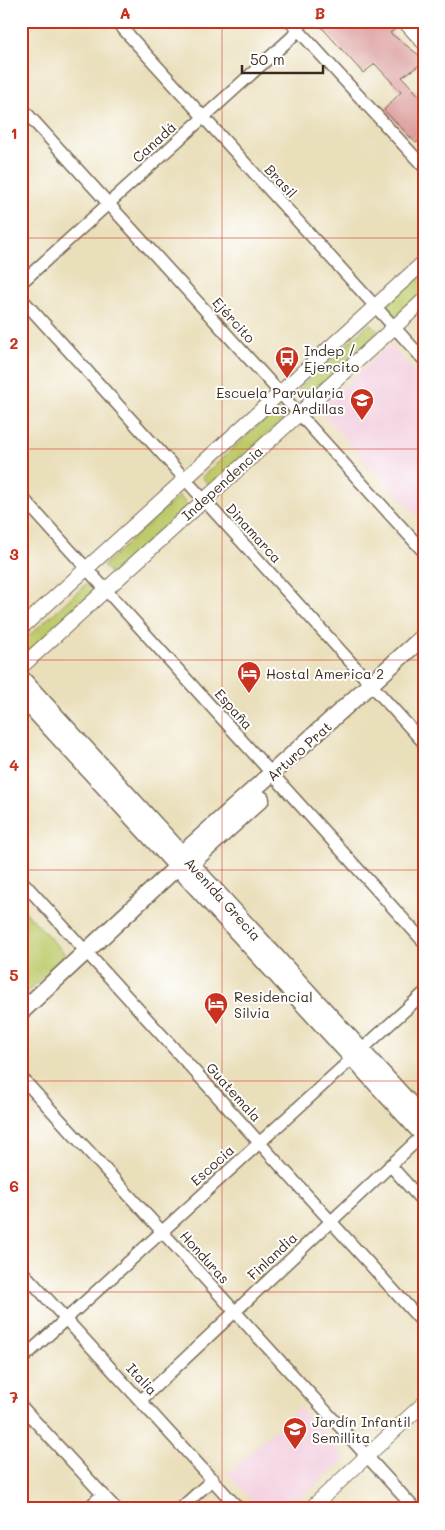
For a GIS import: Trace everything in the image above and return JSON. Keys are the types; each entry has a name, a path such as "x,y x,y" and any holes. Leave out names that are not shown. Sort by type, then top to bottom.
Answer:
{"main road":[{"path":"407,21 424,40"},
{"name":"Arturo Prat","path":"21,1012 183,861 374,688 424,636"},
{"name":"Arturo Prat","path":"374,688 424,648"},
{"name":"Avenida Grecia","path":"21,678 423,1131"},
{"name":"Avenida Grecia","path":"21,696 183,861"}],"street":[{"name":"Brasil","path":"116,21 424,360"},
{"name":"Canadá","path":"21,283 292,37 297,24"},
{"path":"297,24 422,161"},
{"name":"Ejército","path":"21,107 424,552"},
{"name":"Independencia","path":"21,628 424,262"},
{"name":"Dinamarca","path":"21,298 424,743"},
{"name":"Independencia","path":"21,667 424,300"},
{"name":"España","path":"21,496 424,942"},
{"name":"Guatemala","path":"21,880 424,1324"},
{"name":"Escocia","path":"21,1360 424,993"},
{"name":"Honduras","path":"21,1078 415,1509"},
{"name":"Finlandia","path":"141,1400 390,1166 423,1131"},
{"path":"390,1166 424,1203"},
{"name":"Italia","path":"24,1278 66,1319 239,1509"},
{"path":"310,1509 424,1403"},
{"path":"21,1406 116,1509"},
{"path":"180,1509 213,1479"},
{"path":"87,1509 103,1494"}],"shaded area":[{"path":"390,344 424,382 424,523 318,410"},
{"name":"Jardín Infantil Semillita","path":"299,1407 345,1459 288,1509 260,1509 228,1474"}],"green space":[{"path":"424,271 424,291 395,317 385,307"},
{"path":"370,323 379,332 306,398 298,389"},
{"path":"278,407 287,416 210,486 202,477"},
{"path":"179,496 188,505 111,574 103,566"},
{"path":"86,584 95,591 21,658 21,643"},
{"path":"21,907 66,955 21,998"}],"building":[{"path":"316,21 393,21 398,27 390,33 424,59 424,62 402,77 424,101 424,136 416,143 384,110 401,92 375,64 363,73"}],"place":[{"name":"Indep / Ejercito","path":"287,379"},
{"name":"Escuela Parvularia Las Ardillas","path":"362,421"},
{"name":"Hostal America 2","path":"249,694"},
{"name":"Residencial Silvia","path":"216,1025"},
{"name":"Jardín Infantil Semillita","path":"295,1450"}]}
